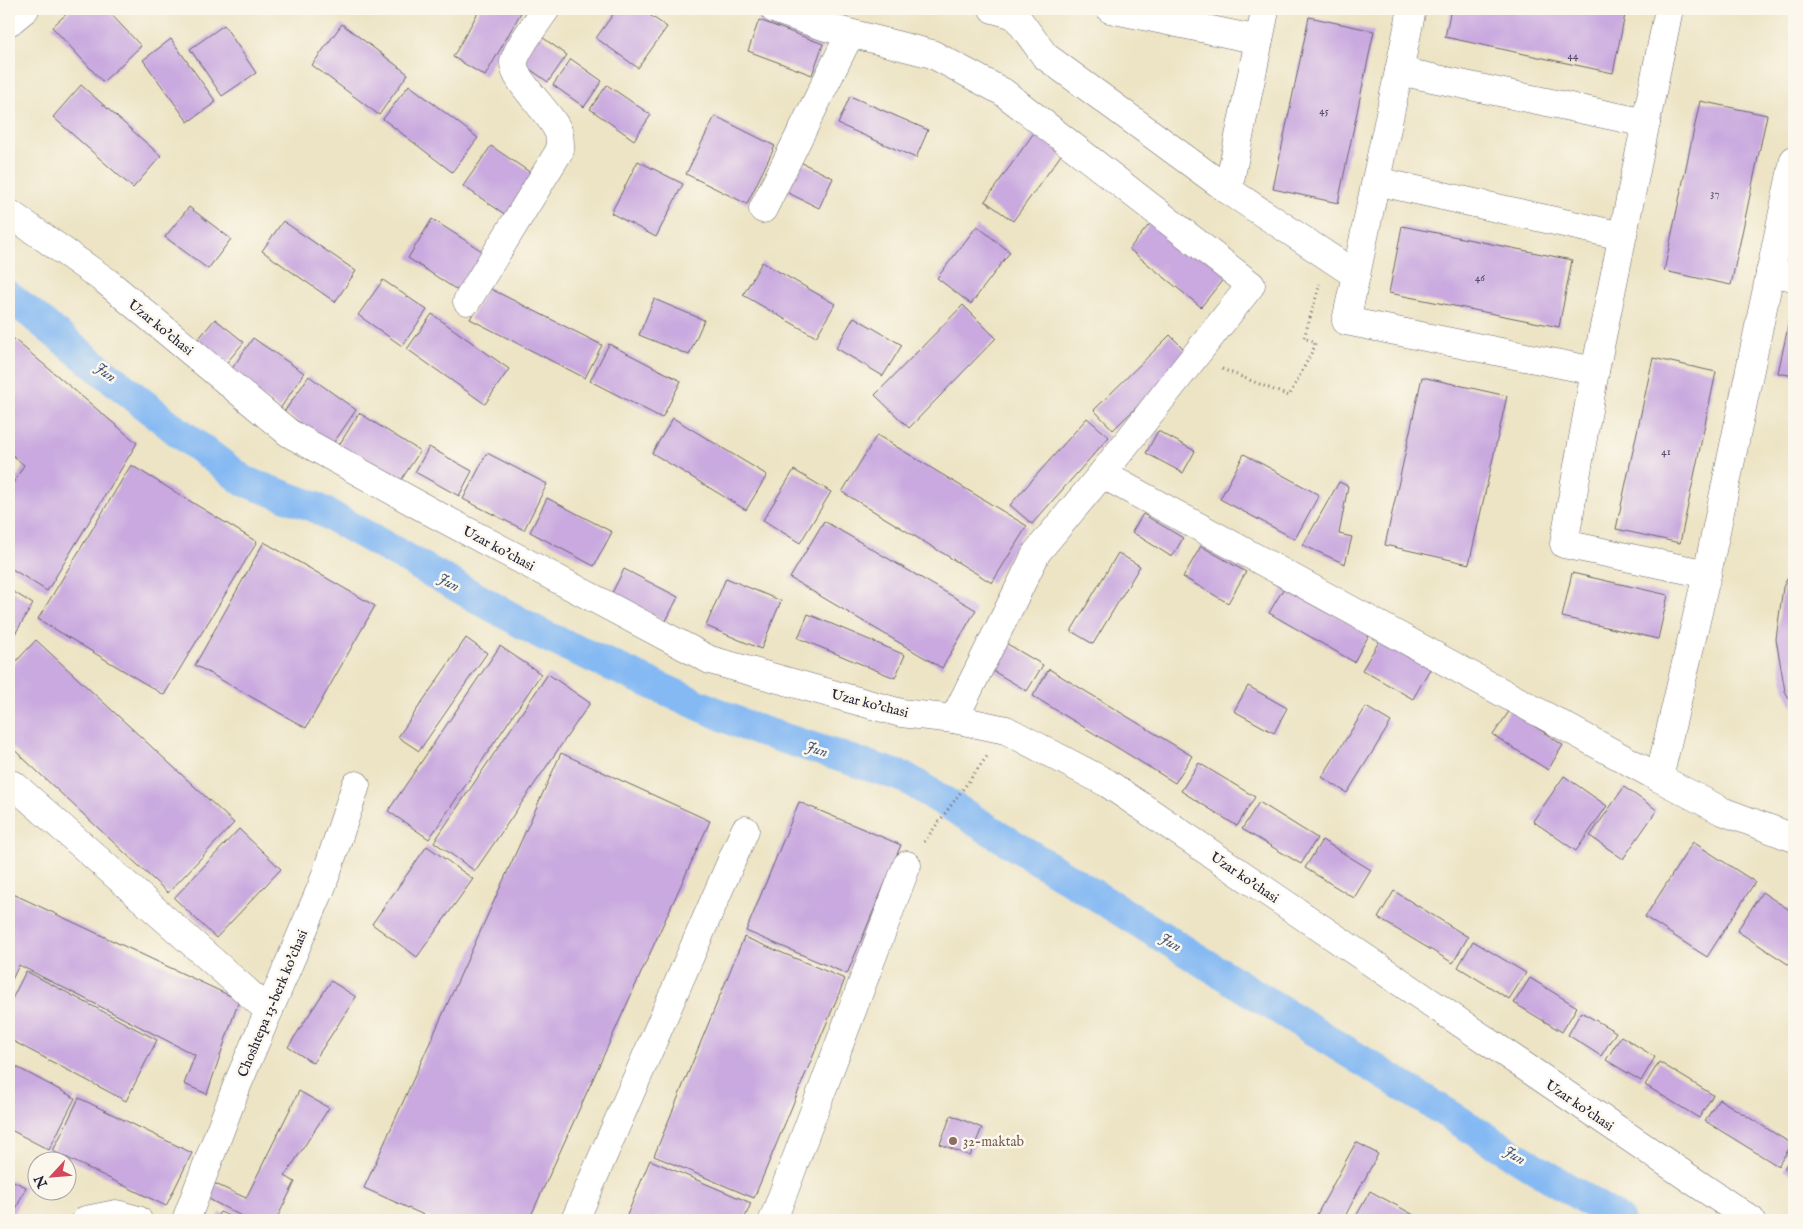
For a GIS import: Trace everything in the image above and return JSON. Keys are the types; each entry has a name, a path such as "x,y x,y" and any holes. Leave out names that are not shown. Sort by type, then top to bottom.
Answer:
{"street":[{"path":"9,22 25,9"},
{"path":"467,301 560,150 559,134 522,83 514,64 517,54 546,9"},
{"path":"774,9 850,34 932,54 1003,92 1251,285 1102,474 1036,552 954,718"},
{"path":"1110,9 1262,28 1228,190"},
{"path":"1412,9 1346,320 1595,371"},
{"path":"1669,9 1595,371 1564,544 1706,574"},
{"path":"1008,11 1046,56 1228,190 1356,275"},
{"path":"763,209 850,34"},
{"path":"1399,71 1646,122"},
{"path":"1659,778 1706,574 1782,274 1794,160"},
{"path":"1376,181 1622,236"},
{"name":"Uzar ko'chasi","path":"9,213 106,281 289,433 433,514 710,660 901,713 954,718 1006,730 1107,783 1750,1220"},
{"path":"1102,474 1659,778 1722,811 1794,838"},
{"path":"14,785 269,1011"},
{"name":"Choshtepa 13-berk ko'chasi","path":"186,1220 238,1083 322,886 356,785"},
{"path":"575,1220 745,830"},
{"path":"773,1220 907,865"},
{"path":"86,1220 116,1214 138,1220"}],"path":[{"path":"1194,357 1289,396 1314,348 1315,342 1304,338 1328,257"},
{"path":"907,865 1006,730"}],"building":[{"path":"72,9 106,9 141,46 103,82 52,27"},
{"path":"480,9 523,9 485,76 453,57"},
{"path":"617,9 641,9 667,27 638,68 596,38"},
{"path":"1451,9 1626,10 1613,73 1445,37"},
{"path":"1309,17 1374,31 1338,203 1273,189"},
{"path":"759,20 823,44 812,75 748,51"},
{"path":"342,24 408,74 379,115 312,65"},
{"path":"224,25 256,73 222,96 190,49"},
{"path":"539,35 567,55 548,82 520,62"},
{"path":"171,39 216,102 188,122 143,60"},
{"path":"571,59 602,81 584,107 553,85"},
{"path":"81,85 161,156 133,188 53,117"},
{"path":"409,85 478,138 452,172 383,119"},
{"path":"607,85 651,115 634,140 590,109"},
{"path":"850,96 928,130 916,158 838,124"},
{"path":"1700,101 1767,115 1731,285 1664,271"},
{"path":"715,116 775,146 747,204 686,174"},
{"path":"1036,130 1064,151 1013,221 985,201"},
{"path":"491,146 537,177 509,217 463,186"},
{"path":"794,159 833,178 819,208 780,189"},
{"path":"638,161 683,184 656,237 611,213"},
{"path":"189,207 231,239 208,269 165,237"},
{"path":"1158,214 1229,272 1201,307 1129,249"},
{"path":"432,219 485,253 460,292 408,258"},
{"path":"283,221 356,271 335,302 262,251"},
{"path":"977,226 1010,252 971,304 937,278"},
{"path":"1402,226 1572,260 1559,327 1389,293"},
{"path":"762,262 835,304 816,337 743,295"},
{"path":"383,280 427,310 402,346 358,315"},
{"path":"487,287 602,345 585,378 470,319"},
{"path":"654,299 704,320 689,355 639,335"},
{"path":"963,305 996,338 909,428 875,395"},
{"path":"1792,308 1794,308 1794,376 1778,373"},
{"path":"432,314 509,369 485,404 407,349"},
{"path":"854,317 902,345 883,376 836,348"},
{"path":"215,319 244,342 224,366 195,343"},
{"path":"9,335 137,443 47,591 9,567 9,490 24,465 9,452"},
{"path":"1170,335 1190,355 1113,430 1094,410"},
{"path":"253,338 304,373 280,409 229,373"},
{"path":"609,344 681,381 662,418 590,381"},
{"path":"1653,358 1716,372 1680,543 1616,529"},
{"path":"309,376 356,410 332,445 284,412"},
{"path":"1422,377 1507,396 1469,564 1385,545"},
{"path":"359,413 420,451 396,488 336,450"},
{"path":"673,418 767,475 746,510 652,453"},
{"path":"1087,418 1109,437 1032,524 1010,505"},
{"path":"1158,431 1195,451 1183,473 1146,453"},
{"path":"877,435 1027,526 992,583 842,492"},
{"path":"429,447 472,471 459,496 415,472"},
{"path":"487,453 547,484 524,530 463,499"},
{"path":"1244,454 1319,495 1295,539 1220,499"},
{"path":"131,465 257,542 164,695 38,619"},
{"path":"794,470 831,492 800,543 763,520"},
{"path":"1339,482 1348,486 1339,534 1352,537 1345,564 1303,545"},
{"path":"547,498 612,532 594,566 530,532"},
{"path":"1143,514 1183,538 1172,557 1132,532"},
{"path":"824,521 976,610 942,668 790,578"},
{"path":"264,542 375,606 306,728 195,665"},
{"path":"1201,546 1246,572 1228,603 1183,577"},
{"path":"1118,553 1140,566 1093,644 1071,631"},
{"path":"1794,565 1794,708 1785,691 1776,639 1783,587"},
{"path":"624,569 678,597 666,621 612,593"},
{"path":"1572,573 1668,595 1658,639 1562,617"},
{"path":"726,578 781,601 761,649 706,626"},
{"path":"1285,586 1369,635 1354,662 1269,613"},
{"path":"9,589 33,604 9,644"},
{"path":"808,614 905,655 895,678 798,638"},
{"path":"466,638 487,653 419,751 398,737"},
{"path":"1381,638 1431,667 1413,699 1362,670"},
{"path":"36,640 234,823 168,893 9,745 9,669"},
{"path":"1004,642 1043,665 1027,691 988,668"},
{"path":"500,646 541,674 429,839 388,811"},
{"path":"1049,669 1192,756 1175,783 1033,696"},
{"path":"548,674 590,703 475,871 434,842"},
{"path":"1248,686 1287,708 1274,733 1234,711"},
{"path":"1366,707 1391,722 1347,793 1322,777"},
{"path":"1510,710 1563,745 1548,770 1493,735"},
{"path":"561,753 710,821 529,1220 435,1220 364,1188"},
{"path":"1199,763 1255,797 1237,826 1181,791"},
{"path":"1564,776 1607,806 1576,851 1533,821"},
{"path":"1624,787 1657,810 1623,859 1590,836"},
{"path":"799,802 901,845 847,974 746,931"},
{"path":"1259,802 1317,838 1301,864 1242,829"},
{"path":"239,829 281,869 216,938 174,898"},
{"path":"1322,840 1371,870 1354,898 1305,868"},
{"path":"1693,842 1755,882 1707,957 1645,917"},
{"path":"427,846 473,879 417,957 372,924"},
{"path":"1394,891 1468,937 1453,963 1378,918"},
{"path":"9,892 239,1000 207,1094 184,1084 195,1055 19,965 9,986"},
{"path":"1762,892 1794,913 1794,968 1737,931"},
{"path":"744,937 845,979 754,1198 654,1156"},
{"path":"1473,941 1526,973 1509,999 1458,967"},
{"path":"26,971 157,1040 126,1101 9,1039 9,1005"},
{"path":"1530,978 1577,1007 1562,1032 1514,1003"},
{"path":"331,981 356,997 313,1063 288,1047"},
{"path":"1581,1012 1616,1032 1601,1056 1568,1035"},
{"path":"1621,1036 1655,1057 1641,1081 1606,1060"},
{"path":"1659,1062 1713,1095 1699,1118 1645,1085"},
{"path":"9,1063 75,1098 49,1150 9,1129"},
{"path":"299,1091 329,1108 285,1176 295,1182 276,1220 249,1220 203,1196 211,1182 246,1198"},
{"path":"79,1098 192,1153 166,1206 78,1163 78,1152 53,1151"},
{"path":"1719,1099 1792,1144 1778,1166 1705,1121"},
{"path":"951,1115 982,1128 970,1156 940,1144"},
{"path":"1356,1142 1378,1154 1343,1220 1314,1220"},
{"path":"1794,1151 1794,1175 1784,1169"},
{"path":"650,1160 751,1203 744,1220 625,1220"},
{"path":"9,1179 26,1187 11,1220 9,1220"},
{"path":"1370,1191 1423,1220 1354,1220"},
{"path":"220,1212 239,1220 215,1220"}],"waterway":[{"name":"Jun","path":"9,296 176,430 244,481 315,507 543,635 746,726 906,778 1619,1220"}],"place":[{"name":"32-maktab","path":"953,1141"}]}
